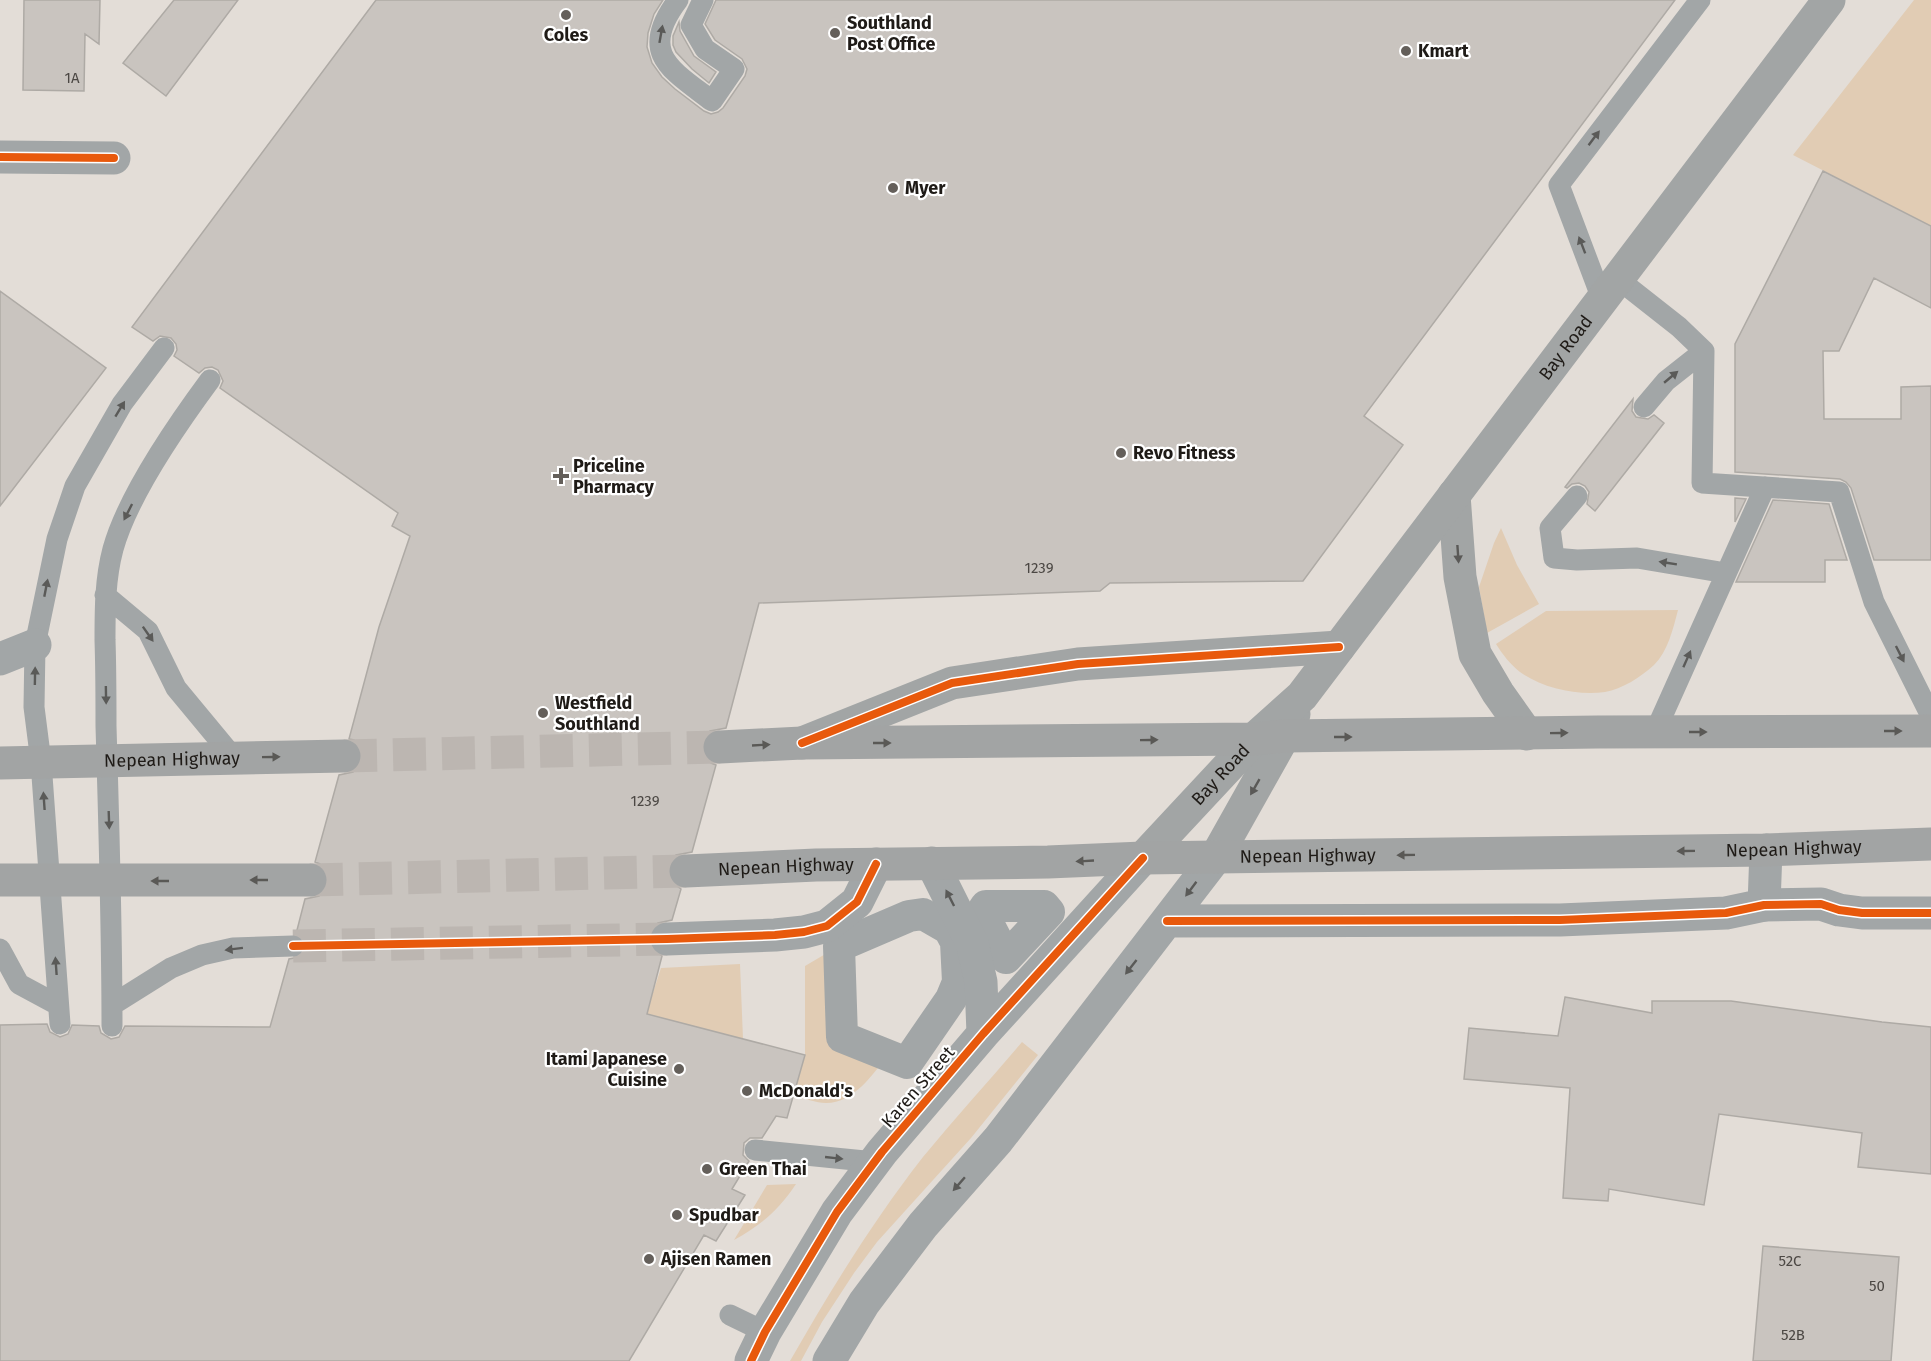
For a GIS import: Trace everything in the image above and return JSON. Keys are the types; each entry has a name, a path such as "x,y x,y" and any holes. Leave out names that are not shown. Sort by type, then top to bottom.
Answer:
{"highway":[{"path":"720,747 802,743 1655,732 1931,731"},
{"name":"Nepean Highway","path":"0,763 344,756"},
{"name":"Nepean Highway","path":"686,871 1143,858 1766,850 1931,844"},
{"path":"0,880 310,880"}],"main road":[{"name":"Bay Road","path":"1143,858 1269,738 1829,0"},
{"path":"1454,495 1460,577 1475,654 1498,693 1527,734"},
{"path":"802,743 952,683 1078,664 1339,647"},
{"path":"1216,857 1269,738"}],"street":[{"path":"0,157 114,158"},
{"path":"0,659 35,645"},
{"path":"1764,905 1766,850"},
{"path":"829,1361 864,1303 891,1266 923,1225 998,1140 1216,857"},
{"name":"Karen Street","path":"751,1361 765,1332 837,1212 875,1162 917,1109 983,1034 1143,858"},
{"path":"932,863 972,943 981,982 983,1034"},
{"path":"667,939 775,935 804,932 826,926 857,902 876,864"},
{"path":"1167,921 1560,920 1725,913 1764,905 1821,904 1839,910 1862,913 1931,913"},
{"path":"923,914 949,929 956,942 958,982 951,999 907,1062 842,1037 839,946 909,916 923,914"}],"lane":[{"path":"678,0 665,17 659,46 664,60 672,69 712,101 734,69 705,49 691,25 703,0"},
{"path":"1700,0 1559,185 1610,289 1679,327 1704,351 1702,483 1839,492 1874,602 1931,716"},
{"path":"0,949 19,984 59,1015 41,762 34,707 35,645 57,539 75,486 123,404 164,348"},
{"path":"1644,407 1666,381 1704,351"},
{"path":"210,381 156,460 124,519 107,571 105,595 112,1016 171,968 202,955 233,948 293,946"},
{"path":"1655,732 1765,487"},
{"path":"1577,496 1550,528 1554,558 1577,560 1637,558 1726,573"},
{"path":"105,595 148,631 176,688 234,758"},
{"path":"755,1150 875,1162"},
{"path":"730,1316 765,1332"}],"shaded area":[{"path":"1914,0 1931,0 1931,226 1793,155"},
{"path":"1501,528 1517,565 1539,604 1487,633 1479,587"},
{"path":"1678,610 1666,646 1654,665 1631,682 1605,692 1583,693 1561,690 1529,678 1516,669 1496,644 1546,611"},
{"path":"839,946 842,1037 888,1055 869,1079 854,1093 836,1102 822,1103 793,1096 805,1055 805,966"},
{"path":"740,964 743,1039 646,1014 661,968"},
{"path":"1022,1042 1038,1055 971,1138 877,1242 822,1322 801,1361 790,1361 853,1257 905,1181 935,1142"},
{"path":"796,1184 769,1216 734,1240 767,1185"}],"building":[{"path":"24,0 100,0 99,44 85,34 84,91 23,90"},
{"path":"174,0 238,0 166,96 123,63"},
{"name":"Westfield Southland","path":"376,0 663,0 654,14 648,33 647,47 652,63 675,89 711,114 723,108 745,76 747,69 742,59 715,40 705,24 716,0 1675,0 1364,416 1403,445 1303,581 1110,583 1100,591 759,603 726,728 710,731 703,739 701,748 704,757 716,765 692,852 676,855 669,863 667,871 670,881 681,889 672,920 658,923 650,931 648,939 651,948 662,956 647,1014 805,1055 787,1118 776,1116 762,1138 750,1138 744,1143 743,1155 749,1161 732,1189 745,1195 716,1241 704,1235 629,1361 0,1361 0,1025 47,1024 50,1032 60,1037 68,1034 72,1025 99,1026 101,1033 111,1039 119,1037 125,1026 270,1027 289,959 299,957 304,951 304,940 296,934 305,899 319,896 326,889 329,881 326,871 315,862 339,775 353,772 361,764 363,756 360,747 354,740 349,739 379,627 410,536 392,526 398,513 220,388 223,381 218,370 212,367 205,368 199,373 174,356 177,350 176,344 171,338 160,336 153,341 132,327"},
{"path":"679,22 680,31 694,56 716,72 709,83 676,52 673,36"},
{"path":"1823,171 1931,226 1931,308 1874,278 1839,351 1823,351 1824,419 1901,419 1901,387 1931,386 1931,560 1874,560 1851,488 1840,479 1735,472 1735,344"},
{"path":"0,291 106,368 0,506"},
{"path":"1633,399 1632,411 1636,417 1648,419 1654,415 1664,423 1595,511 1587,504 1589,492 1585,486 1579,483 1565,487"},
{"path":"1735,498 1746,499 1735,522"},
{"path":"1773,500 1829,504 1847,560 1825,560 1825,582 1736,582"},
{"path":"1565,997 1652,1013 1652,1001 1731,1001 1931,1027 1931,1174 1858,1167 1862,1133 1719,1114 1704,1205 1609,1189 1608,1201 1563,1198 1570,1088 1464,1079 1469,1028 1558,1036"},
{"path":"1763,1246 1899,1257 1891,1361 1753,1361"}],"tunnel":[{"path":"344,756 720,747"},
{"path":"310,880 686,871"},
{"path":"293,946 667,939"}],"cycle path":[{"path":"0,157 114,158"},
{"path":"802,743 952,683 1078,664 1339,647"},
{"path":"751,1361 765,1332 837,1212 882,1152 983,1034 1143,858"},
{"path":"293,946 667,939 804,932 827,926 857,902 876,864"},
{"path":"1167,921 1560,920 1726,913 1764,905 1821,904 1839,910 1862,913 1931,913"}],"place":[{"name":"Coles","path":"566,15"},
{"name":"Southland Post Office","path":"835,33"},
{"name":"Kmart","path":"1406,51"},
{"name":"Myer","path":"893,188"},
{"name":"Revo Fitness","path":"1121,453"},
{"name":"Priceline Pharmacy","path":"561,476"},
{"name":"Westfield Southland","path":"543,713"},
{"name":"Itami Japanese Cuisine","path":"679,1069"},
{"name":"McDonald's","path":"747,1091"},
{"name":"Green Thai","path":"707,1169"},
{"name":"Spudbar","path":"677,1215"},
{"name":"Ajisen Ramen","path":"649,1259"}]}
